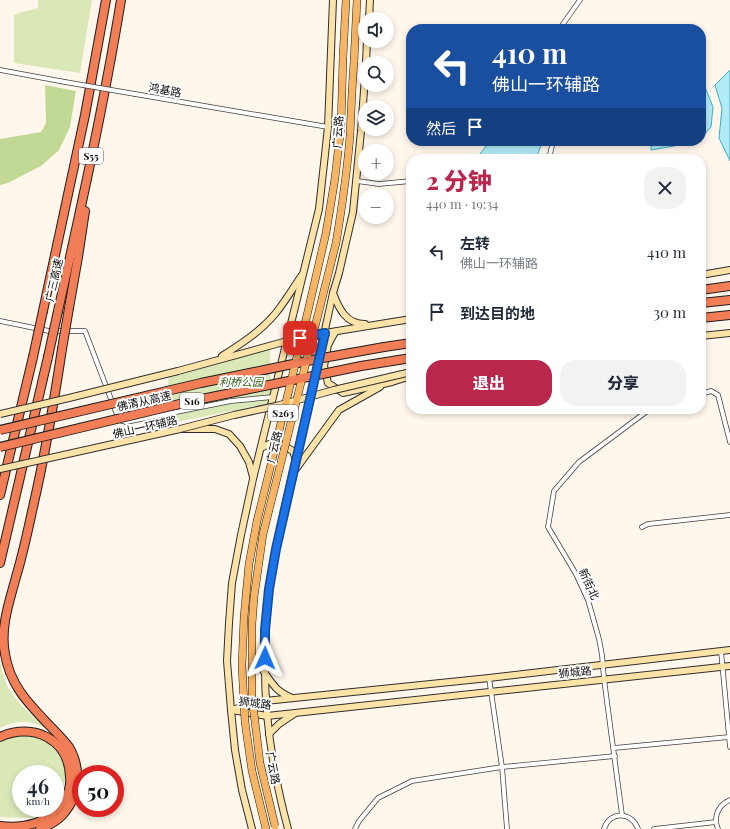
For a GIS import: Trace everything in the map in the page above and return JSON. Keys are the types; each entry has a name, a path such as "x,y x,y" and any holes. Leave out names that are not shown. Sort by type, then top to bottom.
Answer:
{"highway":[{"name":"广三高速","path":"0,493 33,357 85,115 106,0"},
{"name":"广三高速","path":"0,563 73,243 97,129 121,0"},
{"path":"40,829 59,818 70,805 75,795 77,785 76,764 68,747 30,706 16,687 8,668 3,647 3,635 8,606 25,543 45,449 78,257 97,129"},
{"path":"706,289 730,286"},
{"path":"706,302 730,300"},
{"path":"706,317 730,315"},
{"name":"佛清从高速","path":"0,430 172,389 317,359 406,343"},
{"name":"佛清从高速","path":"0,447 192,401 406,359"},
{"path":"0,737 11,732 21,731 35,732 48,738 62,750 69,767 70,778 66,797 61,806 54,813 35,823 24,826 0,826"}],"main road":[{"name":"广云路","path":"231,710 227,661 232,583 253,479 319,209 328,127 333,0"},
{"name":"广云路","path":"266,829 252,771 245,722 242,666 244,617 249,564 266,485 326,233 335,178 340,134 346,0"},
{"name":"广云路","path":"275,828 260,763 255,721 252,675 252,624 263,534 336,243 344,194 350,136 356,0"},
{"path":"369,12 370,0"},
{"name":"广云路","path":"288,829 271,754 265,700 265,630 269,589 292,474 353,212 364,92"},
{"path":"216,360 250,337 275,314 305,270"},
{"path":"706,274 730,270"},
{"path":"334,293 340,310 349,319 360,324 377,324"},
{"path":"0,414 178,371 287,341 406,320"},
{"path":"336,332 328,345 324,366 328,383 343,393 406,378"},
{"path":"706,335 730,333"},
{"name":"佛山一环辅路","path":"0,469 180,429 406,373"},
{"path":"292,474 339,410 378,388 392,382"},
{"path":"180,429 216,428 229,434 240,446 249,462 253,479"},
{"path":"261,448 269,444 282,445 293,451 296,460"},
{"name":"狮城路","path":"231,710 265,700 489,678 730,650"},
{"name":"狮城路","path":"231,710 267,716 730,666"},
{"path":"264,672 275,688 281,693 292,698"},
{"name":"S263","path":"231,710 235,750 242,790 252,829"},
{"path":"269,734 279,724 295,713"}],"street":[{"path":"563,24 580,0"},
{"name":"鸿基路","path":"0,70 328,127"},
{"path":"357,181 379,184 406,181"},
{"path":"0,321 49,331 85,331 119,420 126,422 231,401 273,397"},
{"path":"706,393 712,391 718,395 730,442"},
{"name":"新街北","path":"622,815 599,639 588,600 576,574 548,527 554,491 579,462 643,414"},
{"path":"642,527 648,524 730,515"},
{"path":"721,651 730,747"},
{"path":"489,678 502,767 507,829"},
{"path":"614,748 729,737"},
{"path":"355,829 359,821 378,798 412,780 502,767 615,756"},
{"path":"718,829 716,822 717,811 722,805 730,800"},
{"path":"604,829 605,825 614,816 622,815 632,819 637,825 638,829"},
{"path":"654,829 716,822"}],"green space":[{"path":"38,0 92,0 80,73 14,63 14,15 38,8"},
{"path":"45,85 76,91 70,127 59,150 41,166 8,183 0,185 0,139 41,132 46,123"},
{"name":"利桥公园","path":"270,349 271,403 166,424 169,370"},
{"path":"0,658 2,672 10,690 20,704 47,728 34,723 20,722 12,723 0,728"},
{"path":"15,736 34,736 40,738 52,747 60,756 65,765 66,774 64,783 64,765 12,765 12,817 36,817 27,818 0,817 0,742"}],"water":[{"path":"730,70 730,161 719,138 722,108 715,85"},
{"path":"706,90 713,107 711,127 706,132"},
{"path":"486,146 541,146 538,154 480,154"},
{"path":"651,146 674,146 651,150"}],"route":[{"path":"265,658 265,630 269,589 276,549 325,333 300,338"}]}
